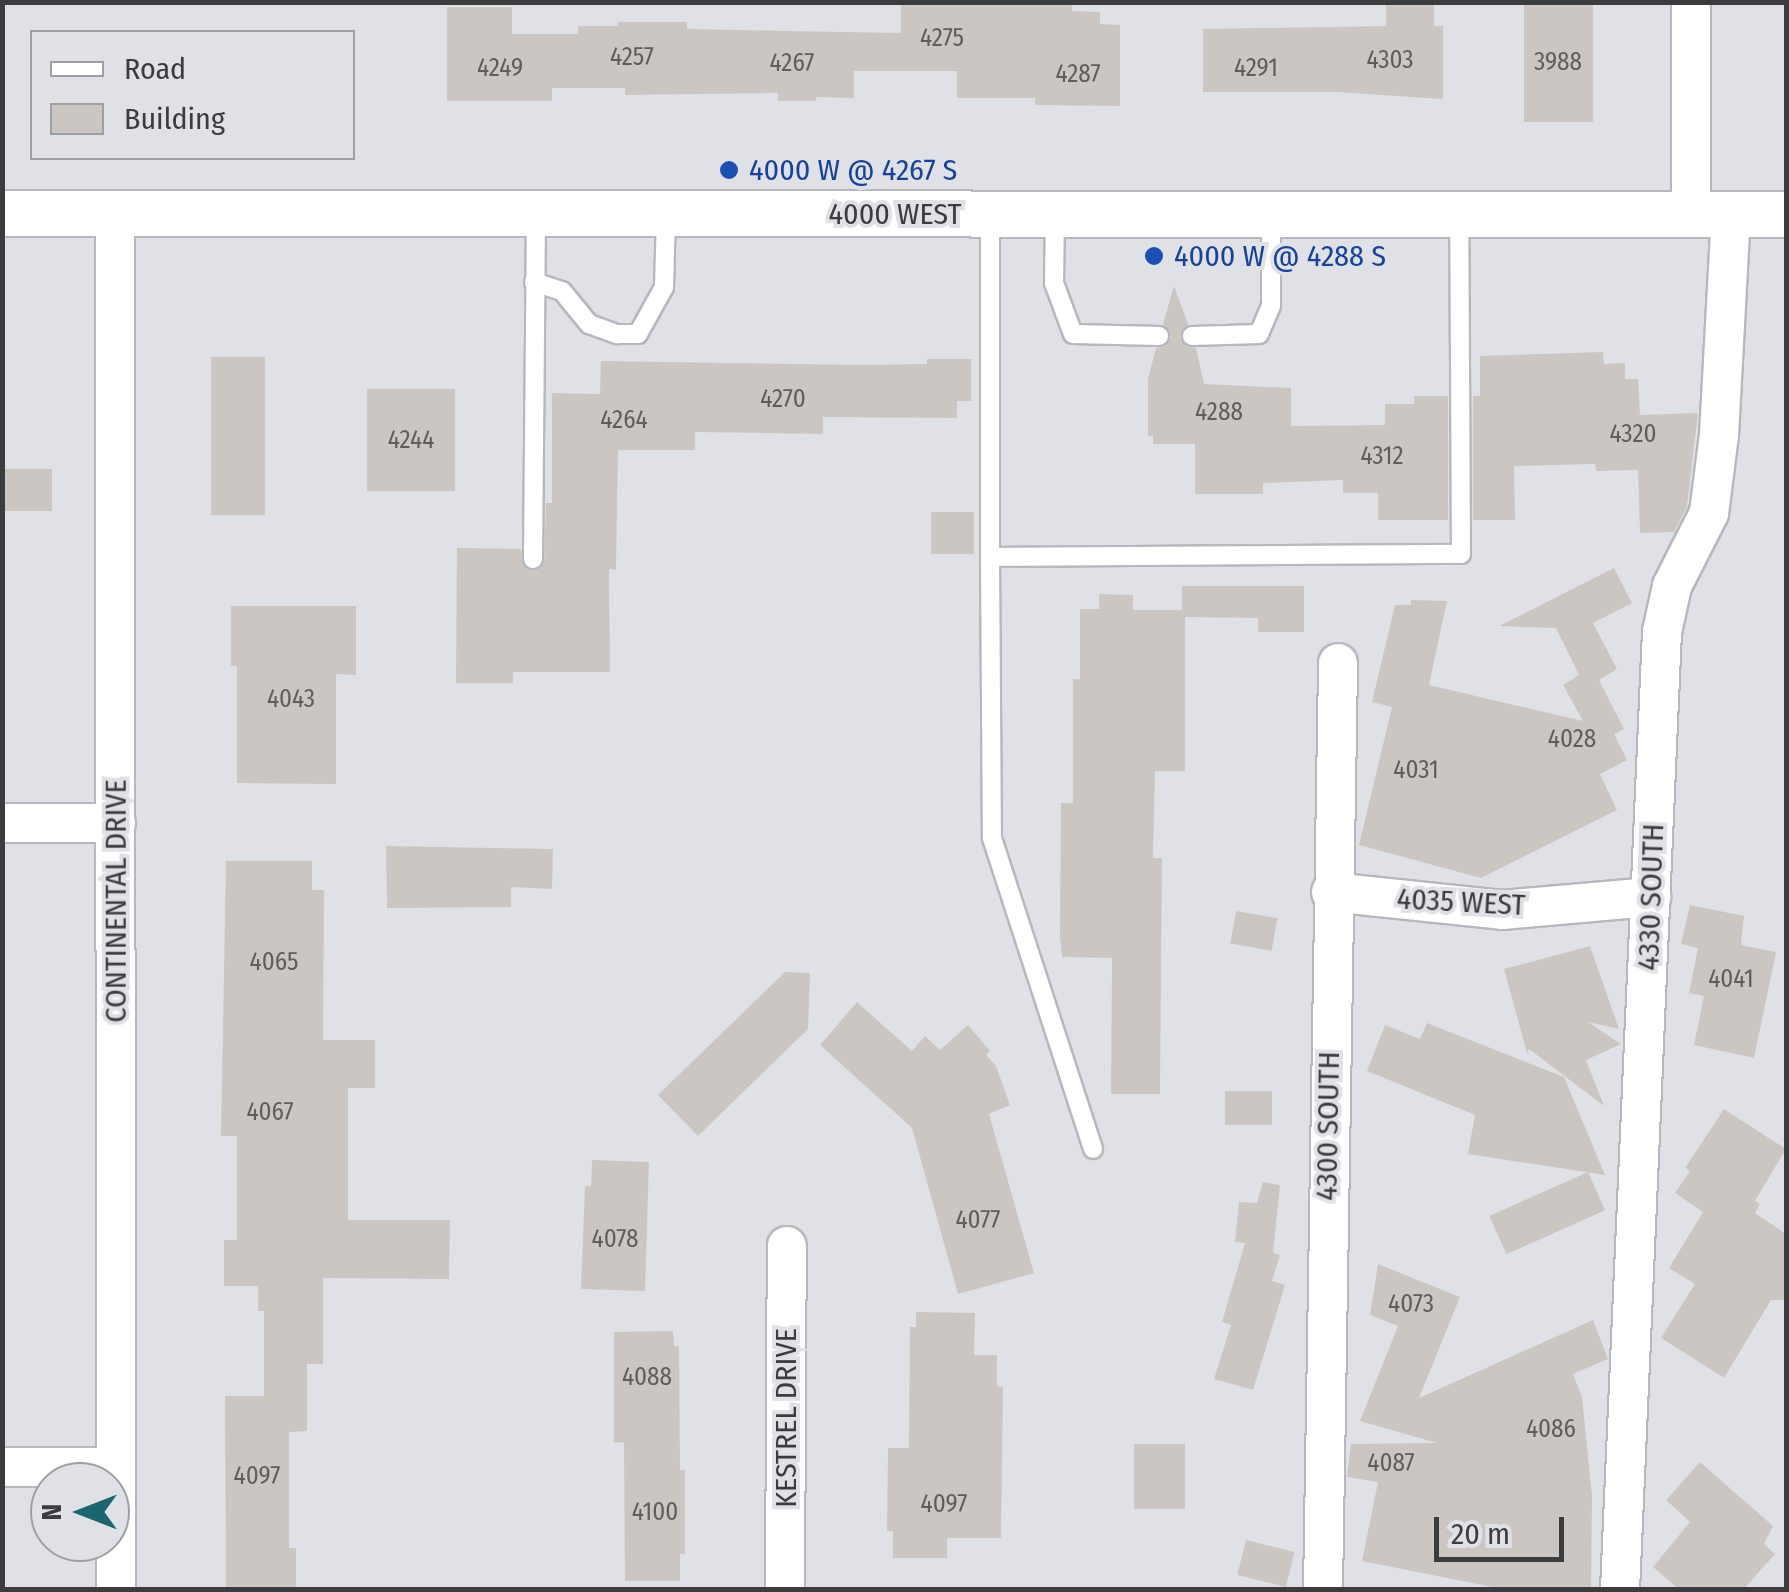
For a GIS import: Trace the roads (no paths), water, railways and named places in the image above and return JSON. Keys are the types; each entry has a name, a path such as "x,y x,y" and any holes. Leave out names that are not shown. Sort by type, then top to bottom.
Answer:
{"street":[{"name":"4330 SOUTH","path":"1620,1590 1662,632 1672,586 1709,513 1718,435 1711,214 1691,2"},
{"name":"4000 WEST","path":"2,213 1786,214"},
{"name":"CONTINENTAL DRIVE","path":"115,213 116,1462"},
{"name":"4300 SOUTH","path":"1323,1590 1331,892 1338,663"},
{"path":"2,823 116,822"},
{"name":"4035 WEST","path":"1331,892 1502,910 1650,898"},
{"name":"KESTREL DRIVE","path":"785,1590 787,1246"},
{"path":"2,1468 30,1468"},
{"name":"CONTINENTAL DRIVE","path":"116,1562 116,1590"}],"lane":[{"path":"533,559 536,214"},
{"path":"534,282 562,291 589,324 617,334 638,334 664,287 666,214"},
{"path":"990,214 992,838 1094,1150"},
{"path":"1055,214 1054,283 1072,334 1159,336"},
{"path":"1192,336 1259,334 1270,306 1270,215"},
{"path":"990,557 1461,554 1459,215"}],"place":[{"name":"4000 W @ 4267 S","path":"729,170"},
{"name":"4000 W @ 4288 S","path":"1154,256"}]}
